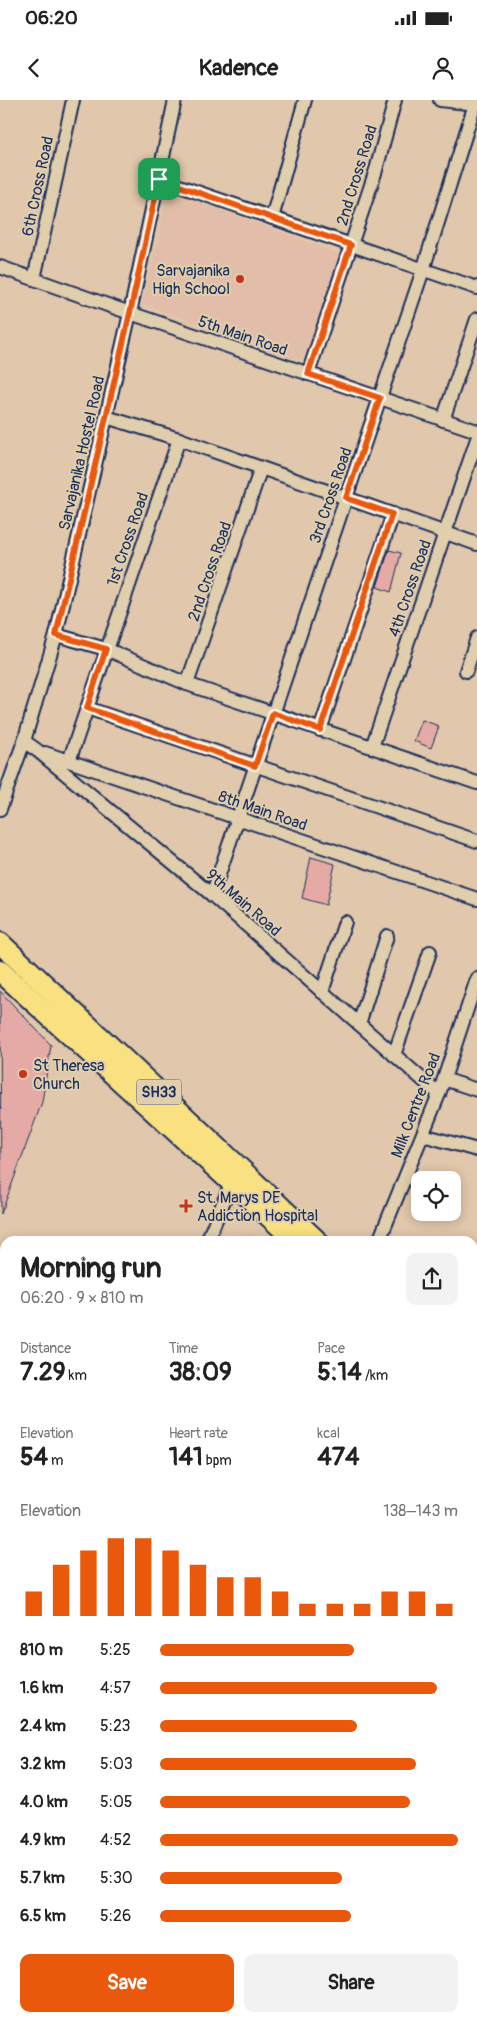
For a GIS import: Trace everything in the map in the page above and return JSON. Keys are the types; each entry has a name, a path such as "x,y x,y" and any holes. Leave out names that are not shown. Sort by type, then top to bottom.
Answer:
{"main road":[{"name":"SH33","path":"0,943 235,1175 311,1236"},
{"path":"0,971 235,1175 291,1236"}],"street":[{"name":"6th Cross Road","path":"34,279 73,100"},
{"name":"Sarvajanika Hostel Road","path":"0,809 24,741 56,635 130,313 175,100"},
{"path":"272,218 305,100"},
{"name":"2nd Cross Road","path":"308,374 376,170 395,100"},
{"path":"440,100 476,104"},
{"name":"3rd Cross Road","path":"212,895 423,270 476,104"},
{"path":"159,179 477,288"},
{"name":"5th Main Road","path":"0,267 477,431"},
{"path":"443,420 477,318"},
{"path":"106,417 179,439 477,544"},
{"name":"1st Cross Road","path":"69,761 179,439"},
{"name":"4th Cross Road","path":"372,747 477,439"},
{"name":"2nd Cross Road","path":"187,684 261,468"},
{"path":"320,730 392,514"},
{"path":"56,635 106,649 187,684 476,781"},
{"path":"466,671 477,638"},
{"path":"87,708 477,841"},
{"name":"9th Main Road","path":"24,741 212,895 439,1094"},
{"name":"8th Main Road","path":"38,751 477,898"},
{"path":"322,992 345,922"},
{"path":"359,1024 387,936"},
{"path":"394,1055 430,952"},
{"name":"Milk Centre Road","path":"381,1236 439,1094 477,978"},
{"path":"464,1018 477,1022"},
{"path":"444,1079 477,1090"},
{"path":"423,1135 477,1150"},
{"path":"209,1236 235,1175"}],"shaded area":[{"name":"Sarvajanika High School","path":"169,191 340,254 303,361 142,304"},
{"path":"251,1234 253,1236 230,1236"}],"building":[{"path":"389,550 401,553 391,592 377,587"},
{"path":"422,720 439,726 431,748 414,741"},
{"path":"311,857 335,864 326,905 302,898"},
{"name":"St Theresa Church","path":"0,991 51,1045 42,1102 1,1214"}],"place":[{"name":"Sarvajanika High School","path":"240,279"},
{"name":"St Theresa Church","path":"23,1074"},
{"name":"St. Marys DE Addiction Hospital","path":"186,1206"}],"route":[{"path":"159,179 351,245 308,374 380,398 346,498 392,514 320,730 273,713 255,766 87,708 106,649 56,635 159,179"}]}
